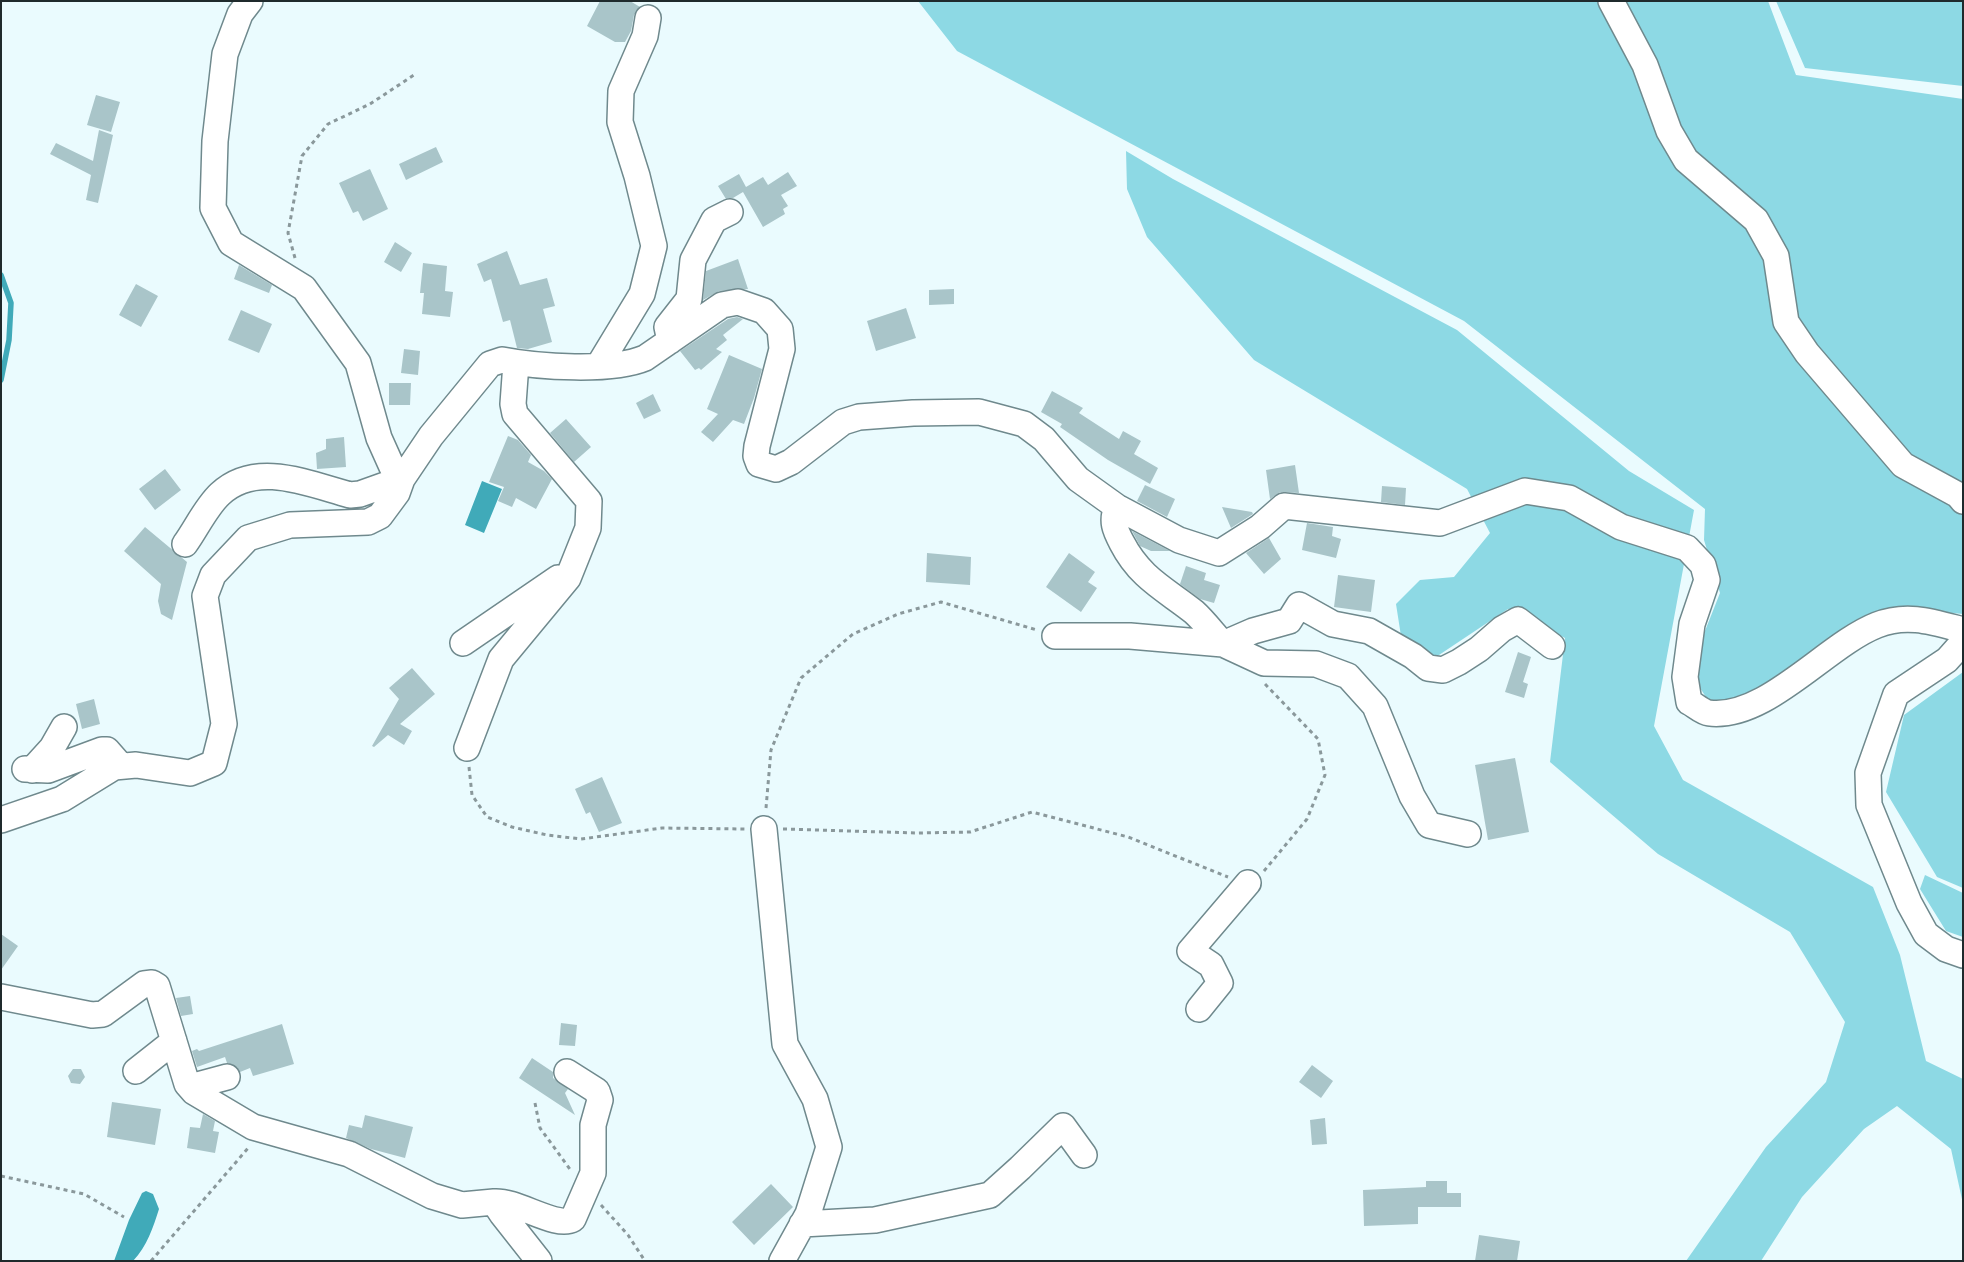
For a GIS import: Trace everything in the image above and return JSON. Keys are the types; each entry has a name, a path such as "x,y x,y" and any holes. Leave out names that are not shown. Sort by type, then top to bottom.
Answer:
{"street":[{"path":"250,1 240,14 225,54 215,141 213,208 231,243 304,288 358,363 379,438 392,467 402,479"},
{"path":"1611,1 1645,65 1669,131 1686,160 1756,220 1776,256 1786,322 1808,353 1903,464 1958,495 1963,501"},
{"path":"600,365 642,294 654,246 637,176 620,122 621,91 645,36 648,18"},
{"path":"670,341 667,327 689,299 693,260 714,220 730,212"},
{"path":"1,820 62,799 114,767 136,766 190,774 214,762 224,724 205,596 213,575 248,538 290,525 368,522 380,516 397,493 402,479 431,436 490,364 502,360 516,363 600,365 635,362 645,358 722,305 738,302 764,311 780,329 782,349 756,456 759,464 776,469 791,462 843,422 859,418 913,413 979,412 1024,424 1044,438 1078,479 1117,507 1179,540 1219,553 1260,527 1284,506 1440,522 1525,491 1569,498 1621,527 1687,548 1703,565 1707,580 1692,624 1685,677 1689,702 1707,713 1734,712 1785,687 1848,640 1878,624 1914,618 1963,630"},
{"path":"467,748 501,659 568,578 588,528 589,501 515,414 513,404 516,363"},
{"path":"185,544 219,495 236,482 269,476 350,495 360,494 402,479"},
{"path":"187,512 197,501 219,495"},
{"path":"1117,507 1113,521 1114,529 1130,560 1151,582 1194,612 1223,644"},
{"path":"463,643 572,568"},
{"path":"1223,644 1253,631 1289,621 1299,606 1333,624 1369,631 1413,656 1428,668 1443,670 1459,662 1502,629 1518,620 1552,646"},
{"path":"1055,636 1130,636 1223,644 1264,663 1316,664 1348,676 1375,706 1412,796 1429,825 1468,834"},
{"path":"1963,642 1947,660 1896,694 1868,773 1869,805 1909,903 1926,934 1946,949 1963,955"},
{"path":"64,727 52,748 28,769 48,770 102,750 106,750 121,766"},
{"path":"764,829 785,1044 815,1099 829,1147 808,1214 782,1261"},
{"path":"1199,1009 1220,983 1211,965 1190,951 1203,933 1248,883"},
{"path":"1,997 92,1014 103,1014 144,984 152,983 158,986 190,1087 194,1092 253,1127 349,1154 432,1196 462,1205 506,1201 555,1221 573,1219 593,1173 593,1125 600,1100 598,1091 567,1072"},
{"path":"136,1071 174,1041"},
{"path":"190,1087 227,1077"},
{"path":"802,1224 875,1220 990,1195 1062,1126 1084,1155"},
{"path":"494,1202 539,1261"}],"path":[{"path":"304,288 288,233 302,156 328,124 370,104 414,75"},
{"path":"764,829 771,750 801,678 853,634 898,614 940,602 1055,636"},
{"path":"467,748 472,795 487,817 512,827 547,835 581,839 662,828 917,833 970,832 1032,812 1128,837 1218,874 1248,883 1268,868 1307,819 1325,775 1318,739 1264,683"},
{"path":"151,1261 264,1130"},
{"path":"1,1176 84,1194 124,1217"}],"shaded area":[{"path":"918,1 1768,1 1796,75 1963,99 1963,614 1942,612 1873,614 1772,686 1735,702 1709,702 1697,683 1701,641 1720,593 1704,540 1705,509 1464,321 957,51"},
{"path":"1776,1 1963,1 1963,86 1805,68"},
{"path":"1126,151 1173,179 1457,330 1629,471 1694,510 1654,726 1683,780 1873,887 1900,955 1926,1061 1963,1079 1963,1204 1951,1149 1897,1106 1864,1129 1802,1197 1761,1261 1686,1261 1766,1147 1826,1082 1845,1022 1790,932 1658,854 1550,762 1565,638 1508,609 1436,657 1401,636 1396,604 1420,580 1454,577 1490,533 1467,489 1254,360 1147,237 1127,189"},
{"path":"482,481 502,489 484,533 465,525"},
{"path":"1963,672 1963,888 1937,877 1886,792 1904,715"},
{"path":"1925,875 1963,893 1963,937 1946,931 1920,889"},
{"path":"146,1191 153,1194 159,1209 149,1236 133,1261 114,1261 129,1220 142,1193"}],"building":[{"path":"600,1 630,1 640,7 634,15 631,31 625,42 615,42 587,26"},
{"path":"96,95 120,102 111,132 87,125"},
{"path":"99,130 113,135 98,203 86,200 91,175 50,154 56,143 93,161"},
{"path":"436,147 443,162 406,180 399,164"},
{"path":"370,169 388,209 363,221 358,211 353,213 339,183"},
{"path":"788,172 797,186 781,195 788,206 783,209 785,214 763,227 743,192 733,198 726,199 718,186 739,174 746,187 763,177 768,185"},
{"path":"395,242 412,253 401,272 384,262"},
{"path":"507,251 520,285 547,278 555,306 543,309 552,342 528,349 517,348 510,320 503,322 491,279 484,282 477,264"},
{"path":"738,259 748,289 719,291 703,300 706,271"},
{"path":"423,263 447,266 445,291 453,292 450,317 422,314 424,293 420,293"},
{"path":"239,265 272,285 269,293 234,279"},
{"path":"136,284 158,296 141,327 119,315"},
{"path":"954,289 954,304 929,305 929,290"},
{"path":"906,308 916,338 876,351 867,321"},
{"path":"241,310 272,324 259,353 228,340"},
{"path":"737,317 743,319 723,335 727,340 716,349 722,352 701,370 699,368 695,370 680,351 728,319"},
{"path":"404,349 420,351 418,375 401,373"},
{"path":"729,355 762,369 744,424 733,420 713,442 701,432 718,414 707,409"},
{"path":"389,383 411,383 410,405 389,405"},
{"path":"1052,391 1083,408 1079,413 1119,439 1123,431 1141,441 1134,454 1158,468 1150,484 1108,460 1060,427 1062,424 1041,412"},
{"path":"653,394 661,411 644,419 636,403"},
{"path":"566,419 591,447 574,462 550,433"},
{"path":"508,436 518,440 531,455 528,462 544,471 552,479 536,509 516,498 512,507 498,501 504,487 489,482"},
{"path":"344,437 346,467 317,469 316,453 326,449 326,439"},
{"path":"1295,465 1299,493 1280,492 1270,499 1266,470"},
{"path":"165,469 181,490 155,510 139,489"},
{"path":"1145,485 1175,499 1167,517 1137,501"},
{"path":"1382,486 1406,488 1405,505 1381,502"},
{"path":"1222,507 1252,512 1253,514 1231,528"},
{"path":"1307,523 1333,527 1332,536 1341,539 1336,558 1302,550"},
{"path":"145,527 187,562 172,620 161,614 158,601 161,584 124,551"},
{"path":"1132,531 1170,551 1151,551 1140,546"},
{"path":"1269,538 1281,559 1264,574 1246,553"},
{"path":"927,553 971,557 970,585 926,582"},
{"path":"1069,553 1095,572 1088,582 1097,588 1081,612 1046,587"},
{"path":"1186,566 1206,573 1204,580 1220,585 1214,603 1200,599 1180,584"},
{"path":"1338,575 1375,580 1371,612 1334,607"},
{"path":"1518,652 1531,657 1523,682 1528,684 1524,698 1505,692"},
{"path":"412,668 435,694 400,724 412,731 404,745 388,735 374,747 372,746 399,699 389,688"},
{"path":"94,699 100,724 82,729 76,704"},
{"path":"1515,758 1529,832 1488,840 1475,765"},
{"path":"602,777 622,823 599,832 590,812 586,814 575,789"},
{"path":"1,934 18,946 1,970"},
{"path":"190,996 193,1014 181,1016 176,998"},
{"path":"561,1023 577,1025 575,1046 559,1045"},
{"path":"282,1024 294,1064 253,1076 250,1068 240,1072 237,1067 227,1063 225,1057 197,1067 192,1051 197,1049 199,1051"},
{"path":"532,1058 553,1072 553,1078 568,1089 565,1093 575,1115 519,1078"},
{"path":"1312,1065 1333,1081 1321,1098 1299,1082"},
{"path":"73,1069 81,1069 85,1077 80,1084 71,1083 68,1076"},
{"path":"112,1102 161,1109 155,1145 107,1137"},
{"path":"203,1114 215,1121 213,1131 219,1132 215,1153 187,1148 190,1127 200,1128"},
{"path":"365,1115 413,1127 405,1158 371,1149 346,1138 349,1125 362,1128"},
{"path":"1325,1118 1327,1144 1312,1145 1310,1120"},
{"path":"1426,1181 1447,1181 1447,1193 1461,1193 1461,1207 1418,1207 1418,1224 1364,1226 1363,1190 1426,1187"},
{"path":"771,1184 793,1207 754,1245 732,1222"},
{"path":"1479,1235 1520,1241 1517,1261 1475,1261"}],"waterway":[{"path":"1,275 11,303 9,340 1,380"}]}
